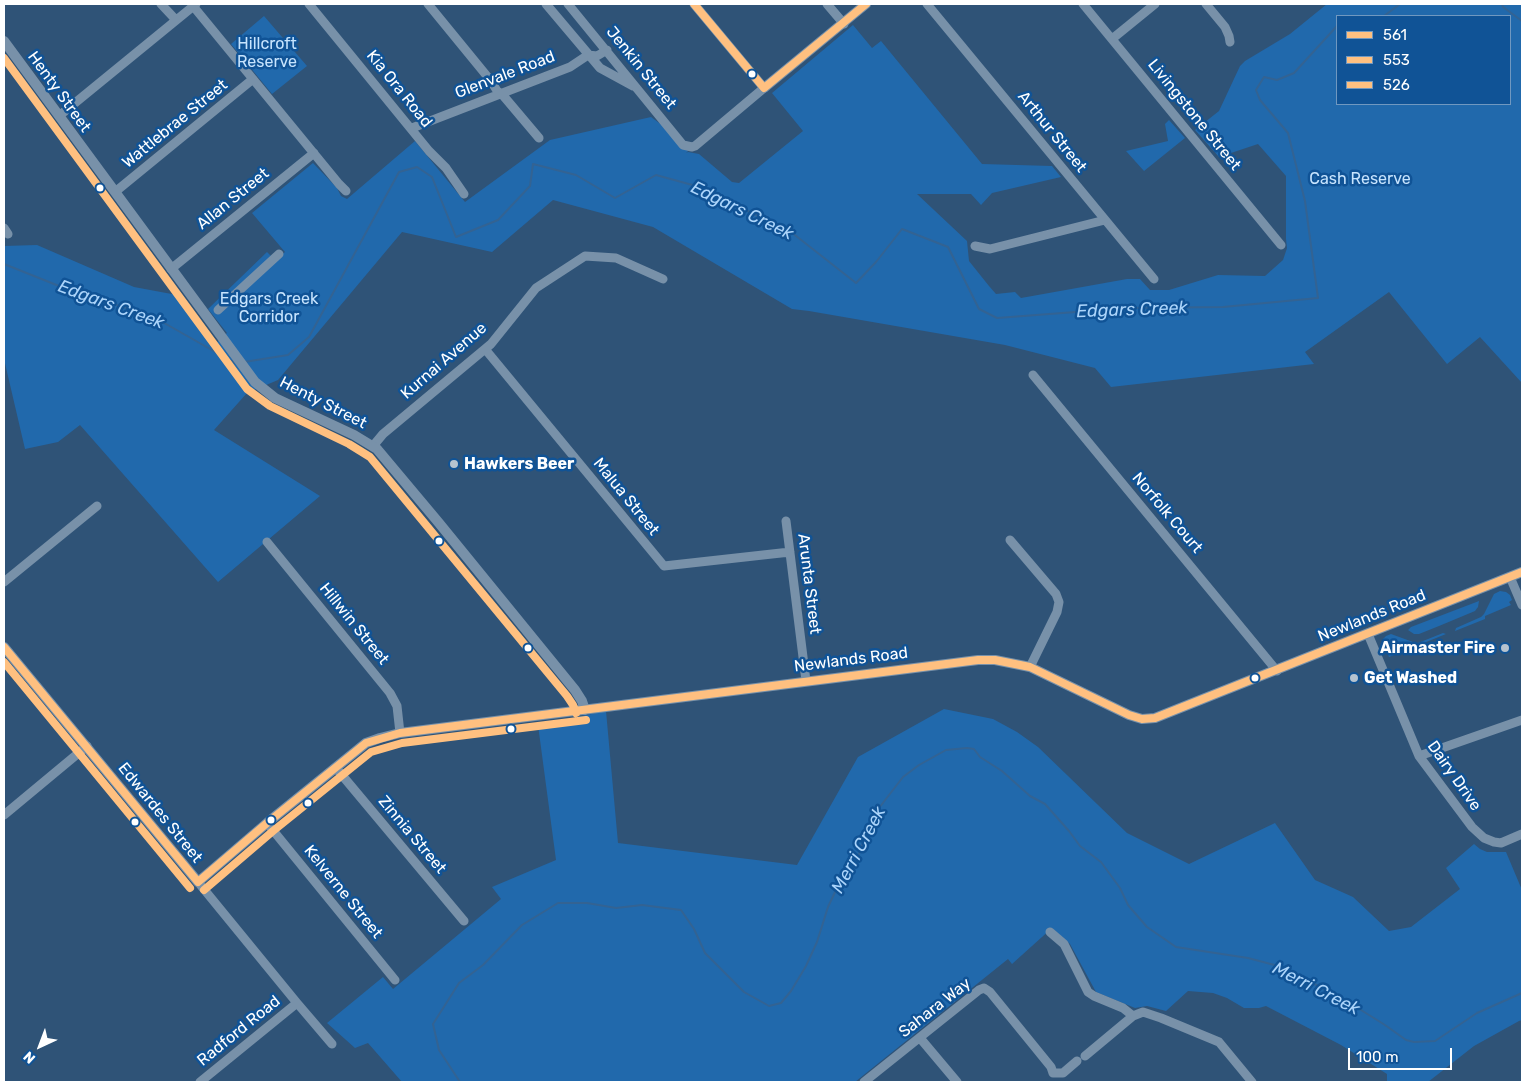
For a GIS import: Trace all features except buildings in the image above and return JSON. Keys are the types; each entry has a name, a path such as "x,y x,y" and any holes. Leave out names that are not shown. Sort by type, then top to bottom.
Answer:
{"street":[{"path":"161,4 176,20"},
{"name":"Kia Ora Road","path":"309,4 429,151 446,168 464,194"},
{"path":"428,4 539,138"},
{"path":"546,4 600,68 638,88"},
{"name":"Jenkin Street","path":"568,4 683,144 695,146 764,88"},
{"path":"694,4 764,88 866,4"},
{"path":"827,4 844,24"},
{"name":"Arthur Street","path":"927,4 1154,279"},
{"name":"Livingstone Street","path":"1083,4 1281,245"},
{"path":"1112,39 1155,4"},
{"path":"1206,4 1225,27 1230,42"},
{"path":"59,116 194,5 339,184 346,190"},
{"name":"Henty Street","path":"4,41 255,382 275,398 342,429 373,446 381,453 569,683 582,701 585,710"},
{"name":"Glenvale Road","path":"412,128 570,67 588,55 598,56 607,50"},
{"name":"Wattlebrae Street","path":"115,192 253,79"},
{"name":"Allan Street","path":"171,269 314,153"},
{"path":"975,246 990,249 1105,220"},
{"path":"218,310 278,254"},
{"name":"Kurnai Avenue","path":"373,446 383,434 491,344 536,288 585,256 616,258 663,279"},
{"name":"Malua Street","path":"485,349 664,566 790,552"},
{"name":"Norfolk Court","path":"1033,375 1277,671"},
{"path":"4,582 97,506"},
{"name":"Arunta Street","path":"786,520 806,681"},
{"path":"1010,540 1056,594 1059,602 1057,612 1030,667"},
{"name":"Hillwin Street","path":"267,542 390,693 396,702 400,734"},
{"name":"Newlands Road","path":"198,882 366,744 380,738 978,660 994,660 1030,667 1129,715 1142,719 1155,718 1522,572"},
{"path":"1510,577 1522,606"},
{"name":"Dairy Drive","path":"1368,634 1419,756 1478,834 1489,841 1501,843 1522,834"},
{"name":"Edwardes Street","path":"4,646 332,1044"},
{"path":"1419,756 1522,720"},
{"path":"4,815 87,746"},
{"name":"Zinnia Street","path":"336,768 464,922"},
{"name":"Kelverne Street","path":"267,824 395,980"},
{"path":"1050,932 1064,944 1088,992 1124,1008 1133,1016"},
{"name":"Sahara Way","path":"864,1082 979,990 984,988 990,992 1054,1073"},
{"name":"Radford Road","path":"200,1082 297,1003"},
{"path":"1085,1056 1133,1016 1138,1013 1147,1012 1214,1040 1222,1046 1252,1082"},
{"path":"920,1038 957,1082"},
{"path":"1050,1082 1054,1073 1063,1073 1077,1062"}],"green space":[{"path":"1327,4 1522,4 1522,383 1480,337 1447,364 1389,292 1305,352 1314,364 1111,387 1095,368 1005,345 792,309 653,227 553,200 492,252 402,232 278,380 247,393 214,430 320,496 218,582 80,425 58,442 25,449 4,359 4,246 37,245 134,287 177,295 214,345 227,333 208,309 267,252 275,260 285,252 252,213 313,163 337,188 341,196 347,199 415,141 465,202 550,140 651,117 692,147 686,153 699,154 732,182 739,183 803,131 772,93 853,25 872,48 881,41 982,164 1052,166 1061,177 992,193 981,205 971,194 917,194 967,241 969,261 996,294 1015,292 1021,298 1127,279 1140,279 1150,290 1169,290 1218,275 1265,276 1283,260 1287,248 1286,176 1258,144 1219,157 1195,130 1219,111 1240,66 1245,61 1290,34"},
{"name":"Hillcroft Reserve","path":"264,16 307,66 272,94 231,44"},
{"path":"1169,120 1185,138 1144,171 1126,151 1168,141 1165,124"},
{"path":"1500,591 1510,595 1512,600 1509,602 1511,605 1485,616 1485,619 1455,631 1456,628 1481,617 1494,594"},
{"path":"1479,601 1475,611 1439,626 1419,634 1414,634 1408,630 1411,627"},
{"path":"1443,633 1446,634 1389,657 1387,652 1383,653 1383,639 1391,634 1418,643"},
{"path":"944,709 993,719 1017,732 1038,747 1127,833 1189,864 1275,823 1315,880 1353,897 1389,931 1411,927 1460,889 1446,868 1474,844 1487,852 1506,852 1522,890 1522,1020 1474,1046 1428,1082 1387,1082 1387,1074 1341,1045 1266,1006 1244,1008 1227,998 1213,993 1188,991 1166,1011 1147,1006 1135,1008 1096,992 1070,944 1052,928 1012,964 1008,959 855,1082 402,1082 368,1043 355,1048 327,1023 383,977 393,989 501,899 492,887 556,860 538,725 606,711 618,843 797,865 858,757"}],"waterway":[{"name":"Edgars Creek","path":"1385,15 1400,4"},
{"name":"Edgars Creek","path":"1502,4 1503,7 1522,21"},
{"name":"Edgars Creek","path":"244,362 288,355 309,337 399,172 417,167 432,177 456,237 498,220 530,186 533,164 576,175 615,198 656,175 696,186 791,232 856,283 876,262 902,229 948,247 979,309 997,318 1128,308 1223,307 1318,298 1305,201 1288,133 1260,100 1256,90 1264,77 1277,80 1294,73 1336,27"},
{"name":"Edgars Creek","path":"4,264 79,294 150,315 235,363"},
{"name":"Merri Creek","path":"460,1082 439,1050 433,1024 459,983 483,965 522,925 558,903 587,903 616,908 642,905 681,910 694,929 705,953 744,992 769,1006 781,1003 791,991 806,966 817,942 828,907 836,890 848,877 858,857 872,817 903,777 919,765 946,750 967,748 974,749 980,757 1002,771 1030,796 1045,804 1080,846 1101,862 1120,888 1128,905 1147,927 1176,947 1248,958 1282,967 1345,1000 1406,1040 1414,1042 1435,1041 1477,1013 1522,993"}],"transit line":[{"name":"526","path":"694,4 764,88 866,4"},
{"name":"553","path":"4,58 247,389 270,406 349,444 370,457 567,696 576,713"},
{"name":"561","path":"198,882 366,743 400,733 978,660 995,660 1030,667 1129,715 1142,719 1155,718 1522,572"},
{"name":"561","path":"4,647 198,882"},
{"name":"553","path":"4,662 190,888"},
{"name":"553","path":"204,890 273,831 371,752 402,743 586,720"}],"place":[{"name":"Hawkers Beer","path":"454,464"},
{"name":"Airmaster Fire","path":"1505,648"},
{"name":"Get Washed","path":"1354,678"}],"park label":[{"name":"Cash Reserve","path":"1360,179"},
{"name":"Edgars Creek Corridor","path":"269,308"}]}
